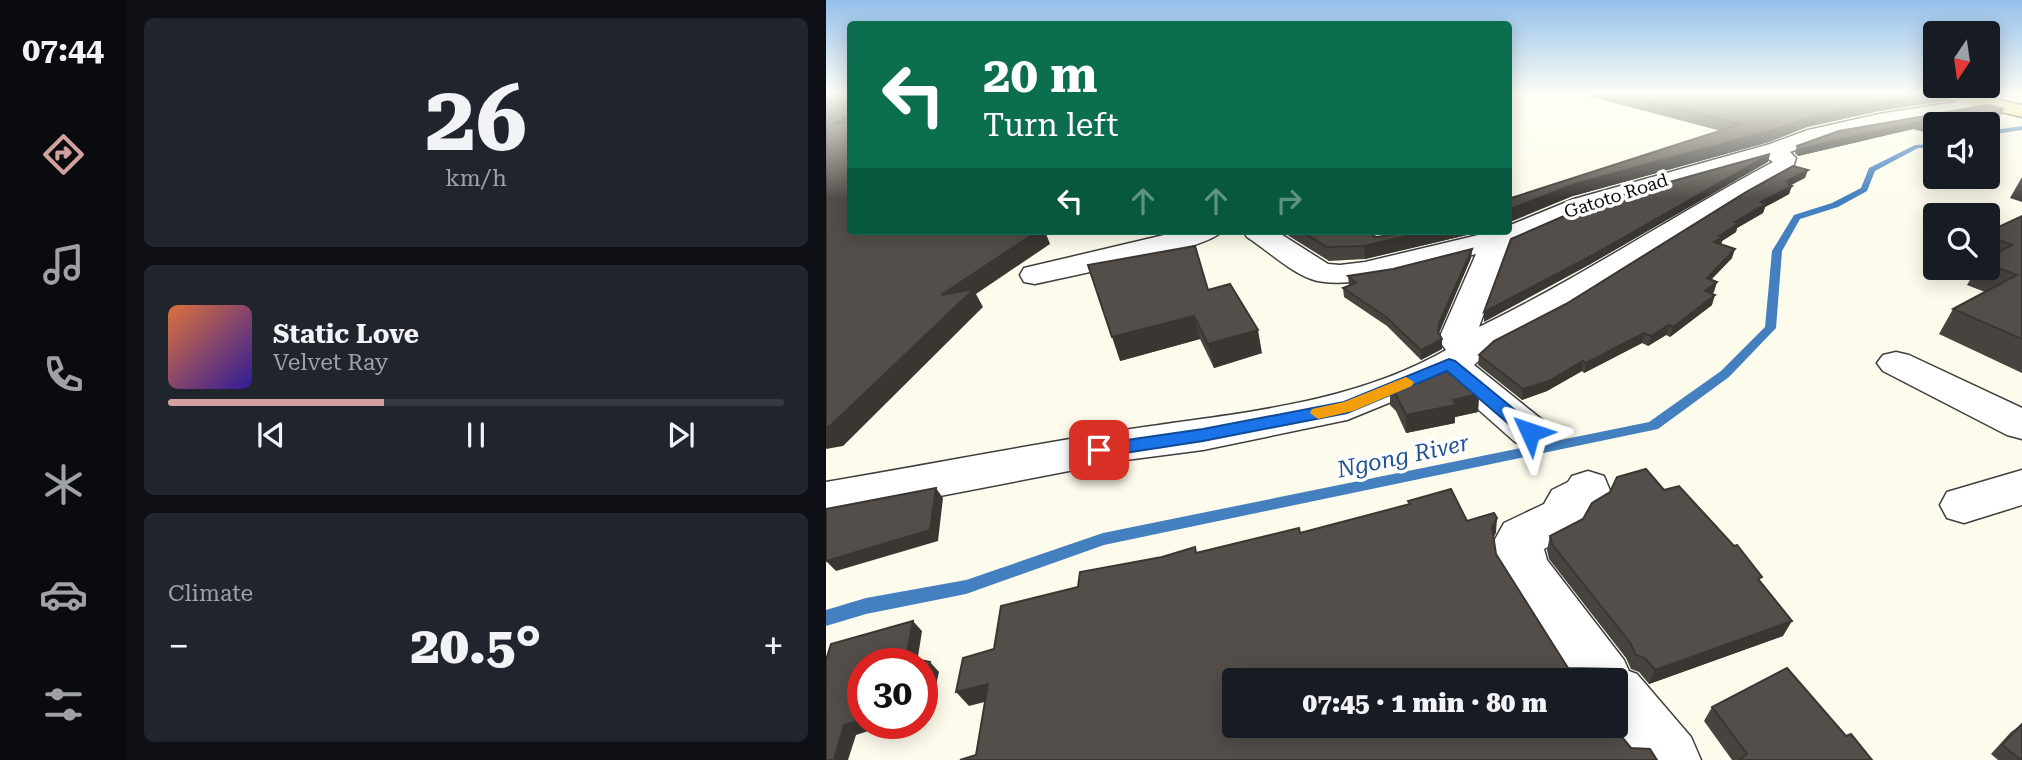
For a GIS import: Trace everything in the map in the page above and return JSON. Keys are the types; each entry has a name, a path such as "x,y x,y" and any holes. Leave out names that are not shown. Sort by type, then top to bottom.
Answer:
{"street":[{"name":"Gatoto Road","path":"1512,234 1583,204 1759,152 1772,152 1812,135 1843,128"},
{"path":"826,500 1126,445 1203,435 1347,407 1459,358 1479,341 1550,305 1733,193 1784,165 1785,158 1772,152"},
{"path":"1035,275 1196,235"},
{"name":"Gatoto Road","path":"1263,235 1320,272 1331,274 1365,271 1496,241 1510,235"},
{"path":"1496,241 1458,334 1459,358 1530,432"},
{"path":"1896,363 2022,425"},
{"path":"1964,505 2022,487"},
{"path":"1588,488 1588,493 1569,503 1561,518 1522,537 1518,543 1523,568 1593,668"},
{"path":"1628,712 1668,760"}],"building":[{"path":"826,128 847,128 847,235 1032,235 941,295 974,289 826,427"},
{"path":"1727,128 1777,128 1575,184 1512,208 1512,198"},
{"path":"1888,128 1800,149 1797,146 1839,131"},
{"path":"1770,154 1591,256 1484,312 1511,239 1594,203"},
{"path":"1793,166 1808,170 1787,181 1792,182 1788,184 1792,186 1761,202 1766,204 1735,222 1739,223 1714,242 1735,249 1707,278 1717,282 1705,291 1715,295 1673,327 1669,325 1651,336 1644,333 1586,363 1583,361 1549,381 1523,389 1479,355 1494,341 1566,304 1746,192"},
{"path":"2022,216 2022,339 1953,309 2017,275 2000,269 2000,252 2012,245 2000,240 2000,226"},
{"path":"1308,235 1410,235 1364,246 1327,247"},
{"path":"1195,246 1208,290 1230,284 1258,330 1208,344 1194,316 1112,337 1088,265"},
{"path":"1472,249 1439,323 1438,332 1442,339 1421,350 1386,317 1343,288 1356,283 1348,276 1393,269"},
{"path":"1445,365 1479,394 1453,400 1456,405 1406,415 1390,387"},
{"path":"1646,469 1664,490 1679,486 1734,546 1737,545 1762,577 1758,579 1792,621 1655,670 1645,658 1636,655 1631,644 1552,544 1550,536 1583,519 1592,503 1610,492 1617,477"},
{"path":"936,488 930,530 826,561 826,509"},
{"path":"1451,489 1467,521 1494,513 1497,518 1492,528 1496,554 1568,668 1222,668 1222,738 1623,738 1631,748 1650,749 1657,760 960,760 976,755 988,684 956,692 963,658 994,649 1001,606 1078,587 1080,572 1162,557 1195,547 1196,553 1299,528 1300,533 1410,504 1408,501"},
{"path":"913,621 908,648 847,648 847,724 844,725 834,760 826,760 826,660 831,644"},
{"path":"1787,668 1846,736 1851,734 1872,760 1739,760 1747,754 1712,707"},
{"path":"2022,724 2022,760 2021,760 2002,745"}],"waterway":[{"name":"Ngong River","path":"2000,131 2019,128"},
{"name":"Ngong River","path":"826,618 866,606 966,587 1103,539 1653,426 1725,374 1770,328 1777,251 1797,217 1835,205 1864,189 1872,170 1917,146 1923,146"}],"slow traffic":[{"path":"1318,413 1347,407 1406,382"}],"route":[{"path":"1099,450 1203,435 1347,407 1449,364 1530,432"}]}
